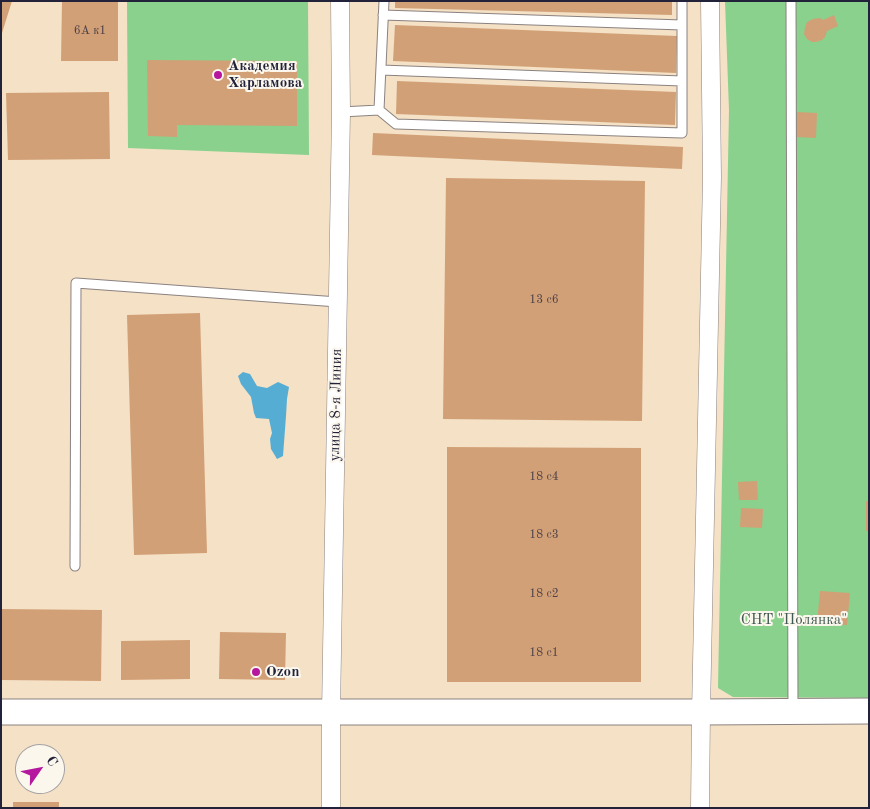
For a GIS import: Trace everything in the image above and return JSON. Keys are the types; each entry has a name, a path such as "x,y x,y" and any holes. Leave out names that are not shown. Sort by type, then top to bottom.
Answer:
{"street":[{"name":"улица 8-я Линия","path":"331,808 341,112 340,1"},
{"path":"700,808 712,177 710,1"},
{"path":"1,712 869,711"}],"lane":[{"path":"379,110 384,1"},
{"path":"341,112 379,110 396,124 682,133 682,1"},
{"path":"791,1 793,712"},
{"path":"383,16 682,25"},
{"path":"381,70 682,81"},
{"path":"75,566 76,283 338,302"}],"green space":[{"name":"Академия Харламова","path":"127,1 308,1 309,155 128,148"},
{"name":"СНТ \"Полянка\"","path":"725,1 869,1 869,698 733,697 718,688 729,110"}],"water":[{"path":"243,372 250,374 257,386 267,388 278,382 289,387 283,456 277,459 271,449 270,439 272,433 269,419 256,418 251,397 241,384 238,376"}],"building":[{"path":"1,1 12,1 2,33 1,33"},
{"path":"62,1 118,1 118,61 61,61"},
{"path":"395,1 672,1 672,15 395,8"},
{"path":"834,15 838,26 827,31 822,40 812,42 807,39 804,34 807,22 820,18 823,20"},
{"path":"395,25 677,36 676,73 393,61"},
{"path":"147,60 297,61 297,126 177,125 177,137 148,136"},
{"path":"397,81 676,92 675,125 396,114"},
{"path":"109,92 110,159 8,160 6,93"},
{"path":"797,112 817,113 816,138 796,137"},
{"path":"373,133 683,147 682,169 372,155"},
{"path":"446,178 645,181 642,421 443,419"},
{"path":"200,313 207,553 134,555 127,315"},
{"path":"447,447 641,448 641,682 447,682"},
{"path":"757,481 758,500 739,500 738,482"},
{"path":"866,501 869,501 869,531 866,531"},
{"path":"741,508 763,509 762,528 740,527"},
{"path":"820,591 850,593 847,625 817,623"},
{"path":"1,609 102,610 101,681 1,680"},
{"path":"220,632 286,633 285,680 219,679"},
{"path":"190,640 190,679 121,680 121,641"},
{"path":"13,802 59,802 59,808 13,808"}],"place":[{"name":"Академия Харламова","path":"218,75"},
{"name":"Ozon","path":"256,672"}]}
